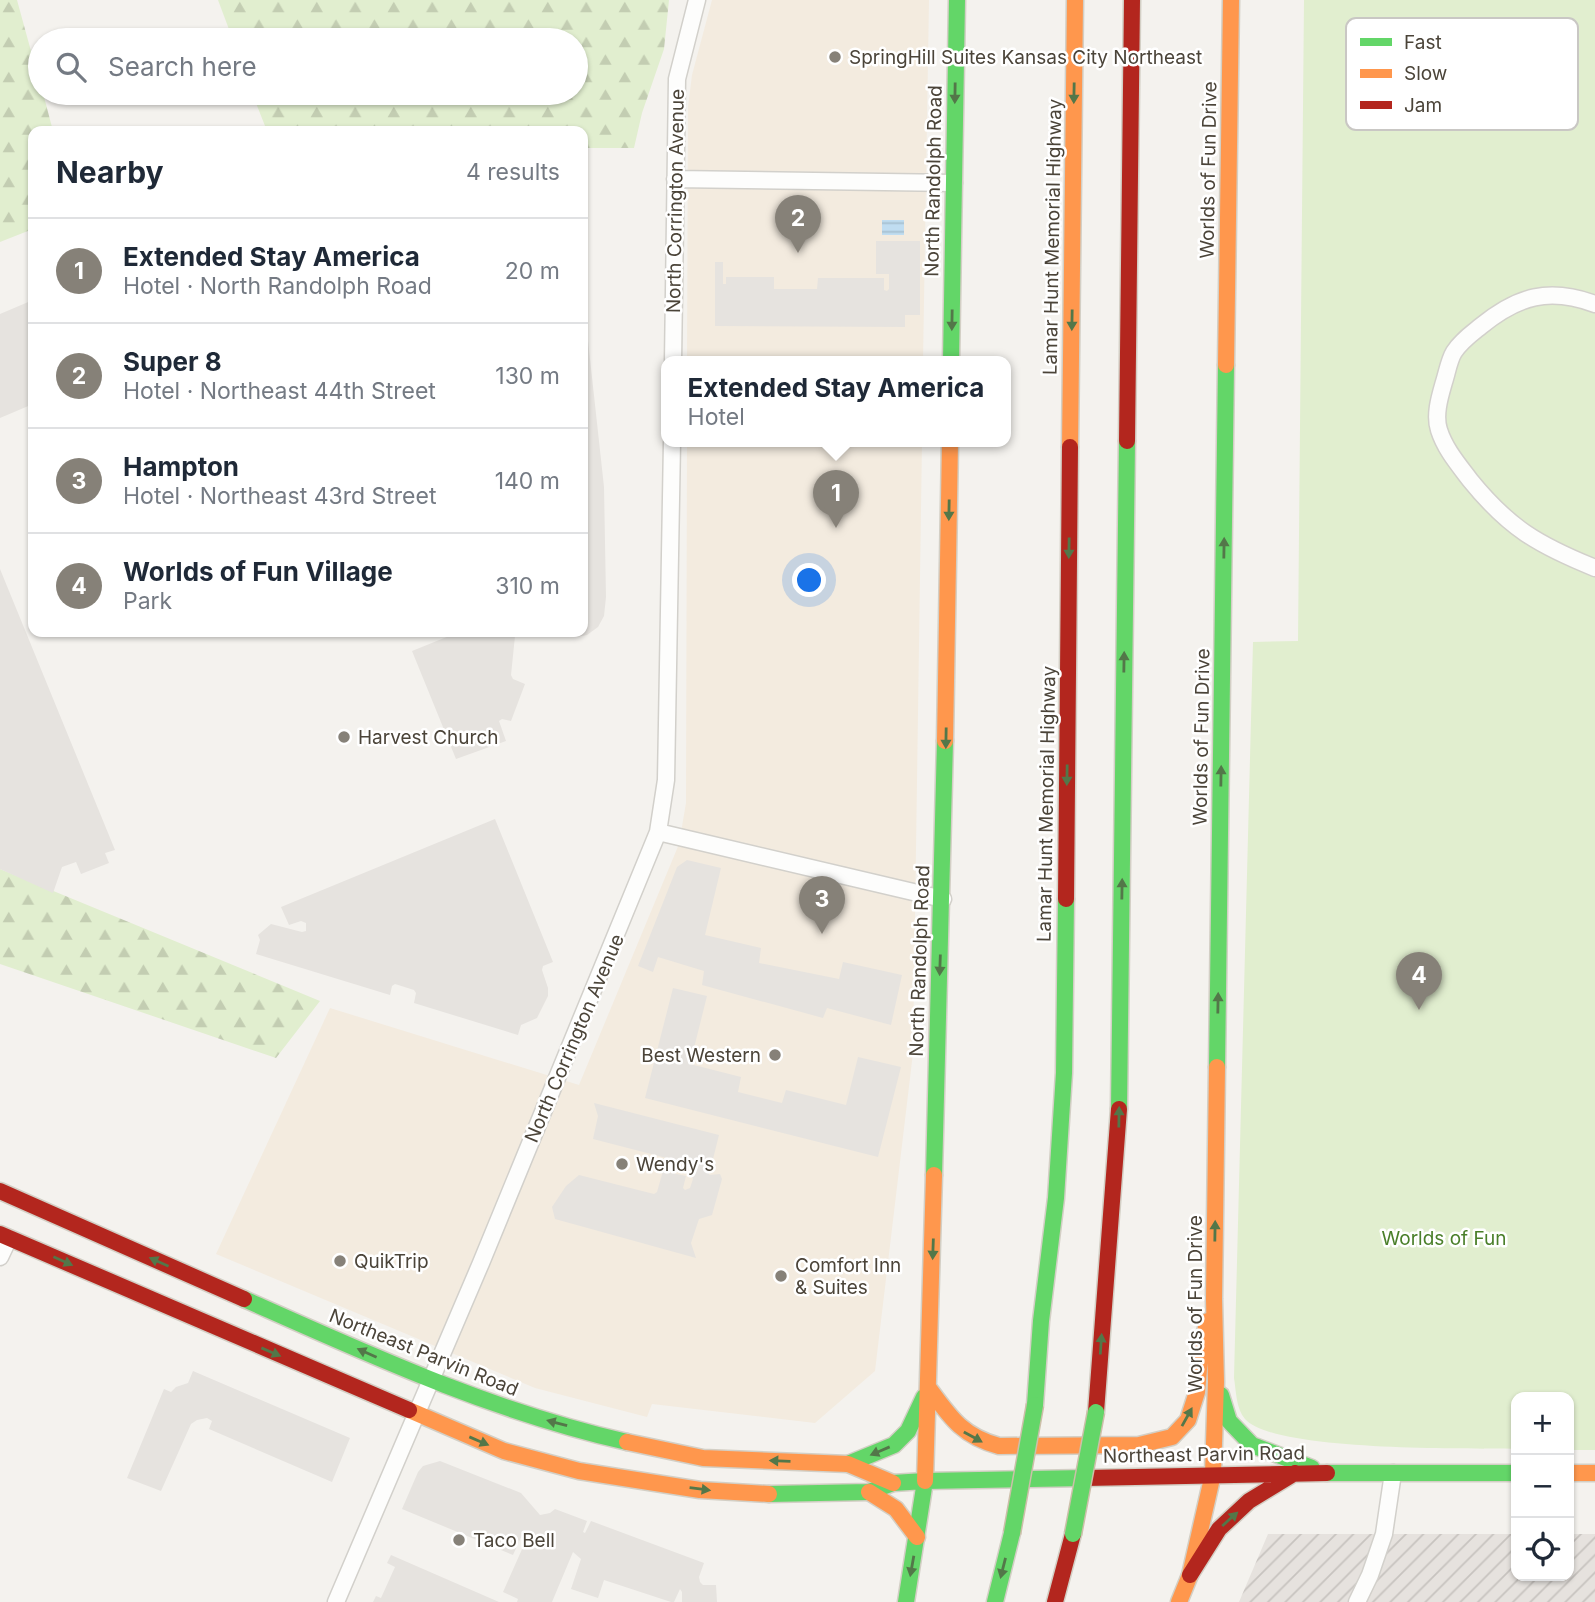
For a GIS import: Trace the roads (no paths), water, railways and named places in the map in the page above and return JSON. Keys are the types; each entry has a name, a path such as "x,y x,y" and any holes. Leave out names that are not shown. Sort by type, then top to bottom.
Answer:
{"main road":[{"name":"North Randolph Road","path":"951,356 957,0"},
{"name":"Lamar Hunt Memorial Highway","path":"995,1602 1012,1533 1035,1405 1041,1321 1056,1198 1064,1073 1075,0"},
{"path":"1055,1602 1073,1534 1096,1412 1119,1126 1132,0"},
{"name":"Worlds of Fun Drive","path":"1190,1574 1213,1474 1216,1382 1214,1299 1231,0"},
{"name":"North Randolph Road","path":"906,1602 925,1481 943,899 950,447"},
{"name":"Northeast Parvin Road","path":"0,1191 430,1381 517,1412 623,1441 703,1458 848,1464 893,1483"},
{"name":"Northeast Parvin Road","path":"4,1236 504,1451 579,1471 700,1490 755,1494 869,1492 893,1483 925,1481 1324,1472 1511,1473"},
{"path":"928,1387 958,1429 982,1443 999,1446 1139,1445 1172,1437 1188,1420 1198,1392 1201,1346 1214,1299"},
{"path":"1216,1382 1229,1421 1252,1445 1324,1472"},
{"path":"848,1464 894,1445 908,1431 928,1387"},
{"path":"1179,1602 1190,1574 1219,1529 1249,1502 1295,1473"},
{"path":"1574,1473 1595,1473"},
{"path":"869,1492 897,1509 917,1537"}],"street":[{"name":"North Corrington Avenue","path":"673,356 677,79 697,0"},
{"path":"675,179 954,183"},
{"path":"1595,304 1580,299 1544,296 1504,308 1464,340 1453,354 1439,400 1438,428 1451,456 1489,503 1516,529 1561,554 1595,568"},
{"name":"North Corrington Avenue","path":"336,1602 481,1264 658,832 666,780 672,447"},
{"path":"658,832 943,899"},
{"path":"0,1257 4,1236"},
{"path":"1357,1602 1384,1534 1393,1473"}],"water":[{"path":"882,220 904,220 904,235 882,235"}],"place":[{"name":"SpringHill Suites Kansas City Northeast","path":"835,57"},
{"name":"Super 8","path":"798,253"},
{"name":"Extended Stay America","path":"836,528"},
{"name":"Harvest Church","path":"344,737"},
{"name":"Hampton","path":"822,934"},
{"name":"Worlds of Fun Village","path":"1419,1010"},
{"name":"Best Western","path":"775,1055"},
{"name":"Wendy's","path":"622,1164"},
{"name":"QuikTrip","path":"340,1261"},
{"name":"Comfort Inn & Suites","path":"781,1276"},
{"name":"Taco Bell","path":"459,1540"}],"park label":[{"name":"Worlds of Fun","path":"1444,1238"}]}
